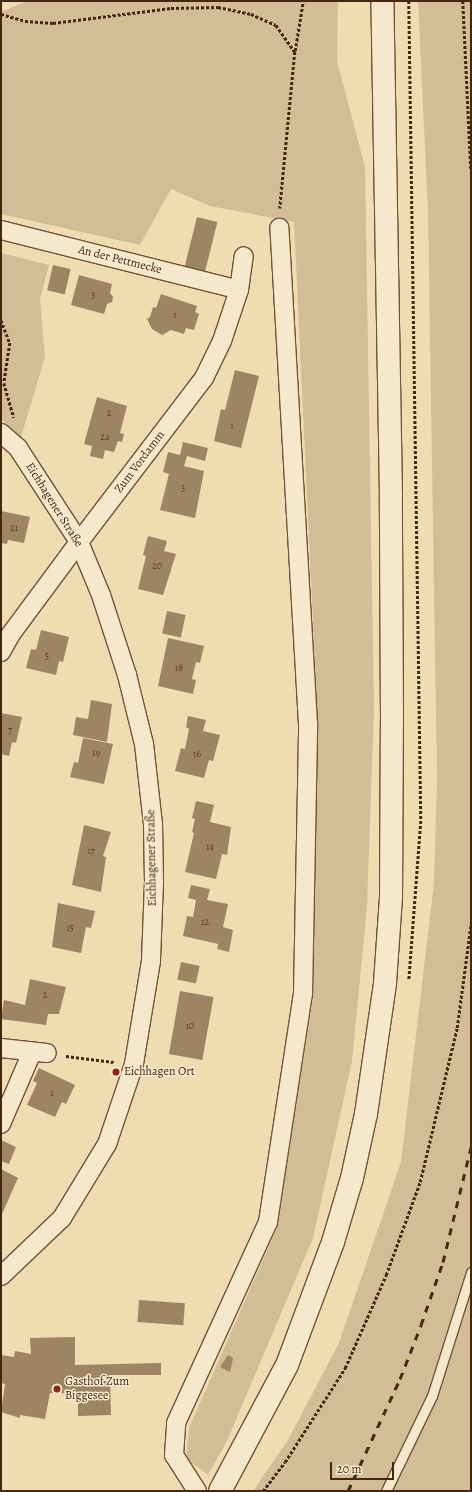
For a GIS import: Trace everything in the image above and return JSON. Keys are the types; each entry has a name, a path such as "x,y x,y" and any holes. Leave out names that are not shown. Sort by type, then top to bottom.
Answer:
{"main road":[{"path":"220,1491 287,1365 333,1242 352,1178 366,1114 385,983 391,897 392,690 391,488 382,1"}],"street":[{"path":"197,1491 174,1455 176,1423 268,1222 303,994 308,724 279,228"},
{"name":"An der Pettmecke","path":"1,230 239,290"},
{"name":"Zum Vordamm","path":"1,652 11,634 79,542 204,378 222,341 239,290 244,256"},
{"name":"Eichhagener Straße","path":"1,1276 62,1218 107,1144 134,1064 151,961 153,824 144,744 127,676 101,595 79,542 18,448 6,437"},
{"path":"1,1048 39,1053 1,1124"}],"lane":[{"path":"386,1491 432,1396 471,1272"}],"path":[{"path":"279,228 295,52 304,1"},
{"path":"463,1 471,170"},
{"path":"1,14 25,21 53,22 171,8 218,7 251,14 276,25 295,52"},
{"path":"1,320 10,343 4,383 16,424 6,437"},
{"path":"264,1491 285,1462 345,1368 386,1275 420,1182 457,1028 471,923"},
{"path":"39,1053 134,1064"}],"shaded area":[{"path":"27,1 338,1 337,61 365,167 374,710 367,907 352,1061 313,1238 227,1441 208,1475 186,1458 189,1428 277,1228 313,998 318,728 294,222 210,206 171,189 140,245 1,214 1,12"},
{"path":"418,1 471,1 471,1491 253,1491 288,1440 339,1343 401,1162 434,883 437,778 428,212"},
{"path":"1,253 49,265 40,299 45,357 21,437 1,419"}],"building":[{"path":"197,217 217,222 205,274 184,268"},
{"path":"53,265 71,269 65,294 47,290"},
{"path":"79,275 112,284 110,293 113,297 112,302 107,304 104,314 71,305"},
{"path":"161,294 197,306 195,312 199,314 194,330 186,328 184,334 171,330 162,335 152,329 147,319 150,317 153,307 156,308"},
{"path":"235,370 259,376 241,448 214,441 221,409 225,410"},
{"path":"97,397 127,406 120,433 124,434 122,442 118,441 114,452 105,450 103,459 90,456 92,446 84,444"},
{"path":"183,442 208,448 205,461 187,456 184,466 204,471 195,518 160,510 169,474 163,472 168,452 180,455"},
{"path":"1,511 30,517 24,543 8,540 7,544 1,543"},
{"path":"148,536 167,541 164,551 176,554 163,595 138,589 146,556 143,555"},
{"path":"167,611 186,615 181,637 162,633"},
{"path":"41,630 69,637 63,662 59,661 56,675 26,668 31,649 36,650"},
{"path":"168,638 204,646 200,663 196,662 192,679 196,680 193,694 158,686"},
{"path":"91,700 112,704 107,742 73,735 76,717 88,719"},
{"path":"1,713 22,717 16,743 12,742 9,756 1,754"},
{"path":"188,716 206,720 203,731 220,735 213,761 209,760 204,778 175,771 181,748 185,749 189,729 186,727"},
{"path":"83,738 113,744 104,784 70,777 74,762 78,763"},
{"path":"196,801 214,805 210,822 231,827 227,855 222,854 216,879 185,872 194,833 192,832 195,819 192,818"},
{"path":"84,825 111,832 103,856 106,857 101,892 72,885"},
{"path":"191,885 210,889 207,900 228,904 223,927 233,930 229,952 217,949 218,944 183,936 187,916 193,917 196,900 188,898"},
{"path":"58,903 95,911 91,928 86,927 81,953 52,947"},
{"path":"181,962 200,966 196,984 177,980"},
{"path":"30,979 66,987 59,1014 48,1014 46,1025 1,1019 4,1000 25,1005"},
{"path":"180,991 213,997 202,1060 169,1054"},
{"path":"39,1068 75,1085 66,1104 62,1102 55,1117 27,1105 37,1083 33,1081"},
{"path":"1,1140 16,1147 9,1164 1,1161"},
{"path":"1,1169 18,1178 2,1214 1,1214"},
{"path":"139,1300 185,1303 183,1325 137,1322"},
{"name":"Gasthof Zum Biggesee","path":"75,1337 75,1365 161,1363 161,1375 110,1375 111,1415 78,1416 78,1393 50,1393 45,1419 20,1415 20,1418 1,1412 5,1384 1,1383 1,1355 14,1357 15,1351 31,1354 30,1338"},
{"path":"228,1355 233,1358 230,1372 220,1367"}],"railway":[{"path":"348,1491 400,1379 421,1325 443,1262 471,1147"}],"place":[{"name":"Eichhagen Ort","path":"116,1072"},
{"name":"Gasthof Zum Biggesee","path":"57,1389"}]}
